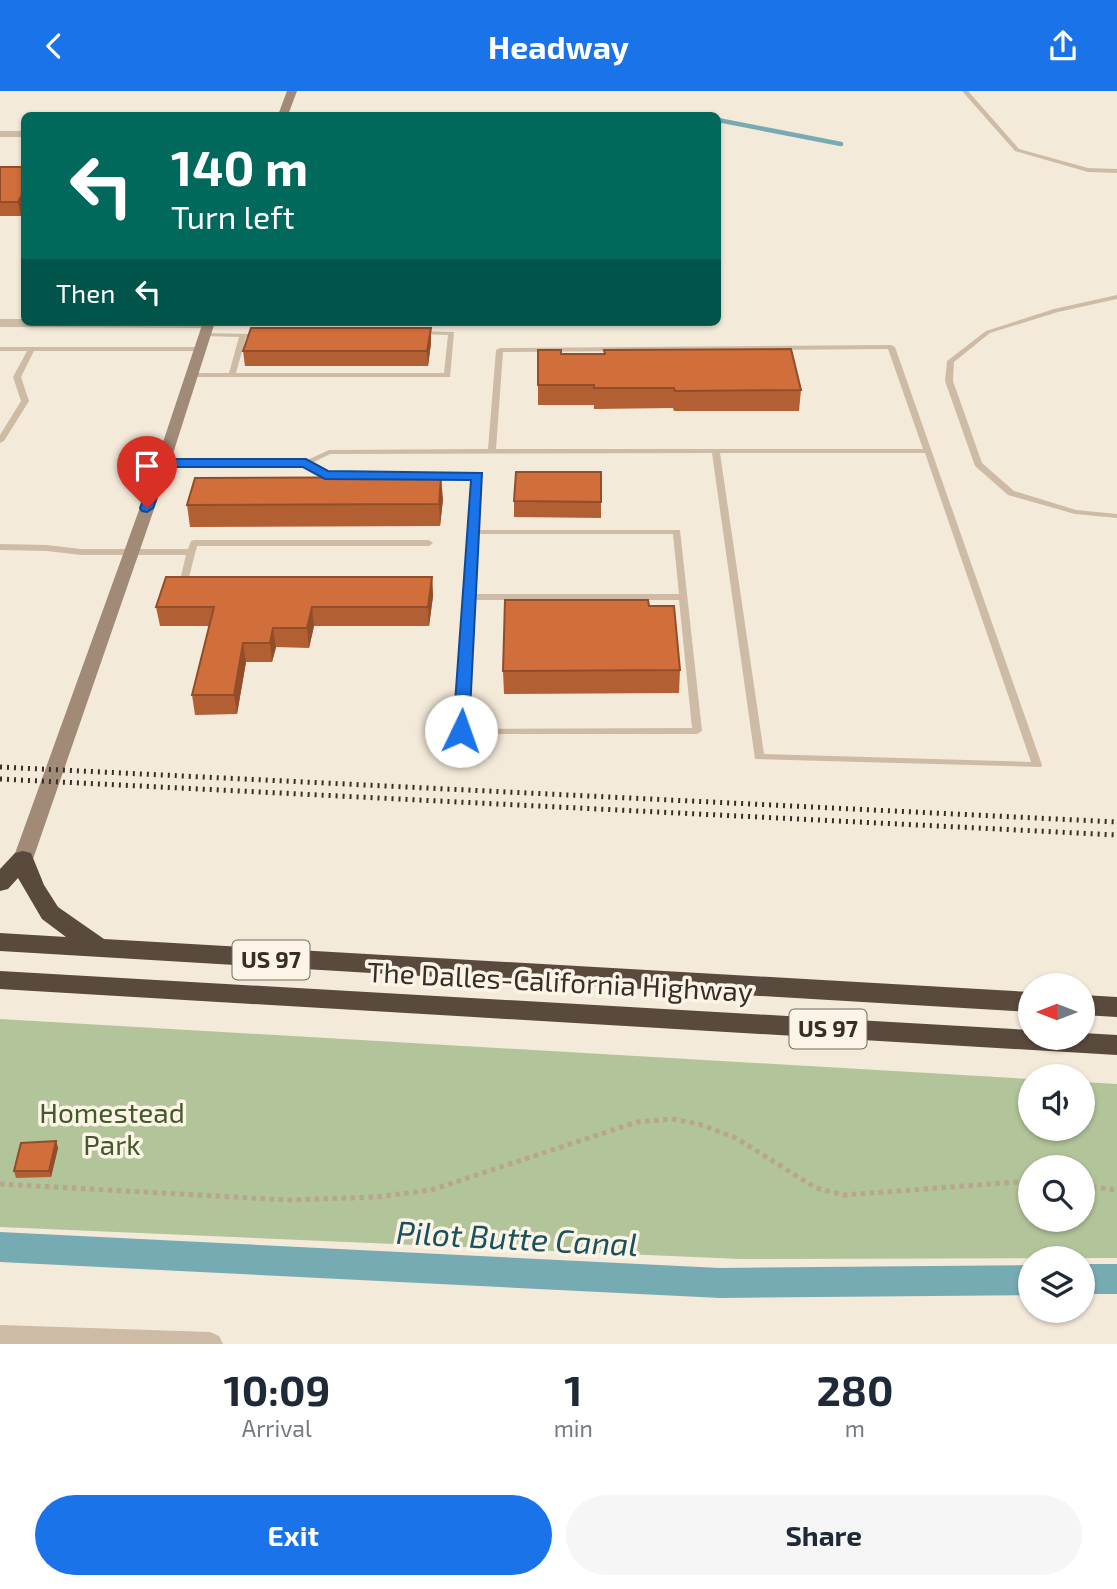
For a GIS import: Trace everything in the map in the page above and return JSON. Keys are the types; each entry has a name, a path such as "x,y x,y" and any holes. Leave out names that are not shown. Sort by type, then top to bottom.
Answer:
{"highway":[{"path":"0,883 23,859 33,886 50,913 101,949"},
{"name":"The Dalles-California Highway","path":"0,942 1018,1001"},
{"name":"The Dalles-California Highway","path":"0,980 1117,1045"},
{"path":"1096,1006 1117,1007"}],"street":[{"path":"284,112 292,91"},
{"path":"0,134 21,134"},
{"path":"0,323 21,324"},
{"path":"23,859 163,463 205,332 68,326"},
{"path":"0,1336 53,1341 210,1344"}],"lane":[{"path":"965,91 1017,150 1088,170 1117,171"},
{"path":"1117,297 1056,310 988,332 951,361 948,381 978,464 1011,493 1075,512 1117,516"},
{"path":"0,349 32,349 205,332 271,334"},
{"path":"192,375 447,375 452,333 410,333"},
{"path":"232,375 243,335"},
{"path":"492,451 500,350 891,347 1037,765 759,757 716,451"},
{"path":"0,441 25,401 17,377 32,349"},
{"path":"163,463 306,463 329,452 928,451"},
{"path":"306,463 325,475 478,476 468,597 461,731 697,731 677,532 474,532"},
{"path":"198,580 184,580 194,543 429,543"},
{"path":"0,547 191,552"},
{"path":"468,597 684,597"}],"path":[{"path":"0,1184 289,1200 376,1197 431,1190 637,1122 672,1119 699,1124 736,1138 816,1188 844,1195 1018,1181"},
{"path":"1095,1187 1117,1190"}],"green space":[{"name":"Homestead Park","path":"0,1019 1018,1078 1018,1141 1095,1141 1095,1083 1117,1084 1117,1258 1095,1258 1095,1246 1018,1246 1018,1258 741,1259 0,1227"}],"building":[{"path":"0,167 21,167 21,196 18,202 0,202"},
{"path":"251,328 431,328 427,351 243,351"},
{"path":"791,349 801,390 675,391 674,388 538,385 538,350 561,350 561,354 605,354 604,350"},
{"path":"516,472 601,472 601,502 514,501"},
{"path":"441,477 439,504 187,505 195,478"},
{"path":"166,577 432,577 428,607 312,607 307,628 273,628 270,643 243,643 234,695 192,695 214,607 156,607"},
{"path":"505,600 648,600 649,606 674,606 680,670 503,671"},
{"path":"56,1141 49,1171 14,1171 21,1143"}],"waterway":[{"path":"721,121 841,144"},
{"name":"Pilot Butte Canal","path":"0,1247 720,1283 1018,1280"},
{"name":"Pilot Butte Canal","path":"1095,1279 1117,1279"}],"railway":[{"path":"0,767 1117,822"},
{"path":"0,779 1117,835"}],"route":[{"path":"147,508 163,463 306,463 325,475 478,476 461,731"}]}
